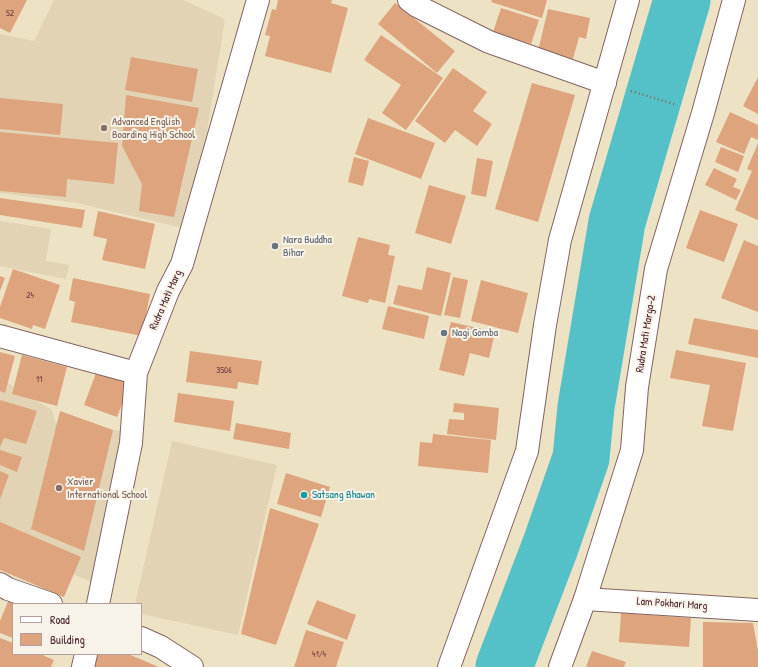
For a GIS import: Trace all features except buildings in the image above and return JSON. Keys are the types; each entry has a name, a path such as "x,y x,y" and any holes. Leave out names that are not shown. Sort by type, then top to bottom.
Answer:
{"street":[{"name":"Rudra Mati Marg","path":"98,603 131,443 136,373 168,292 182,264 258,0"},
{"path":"409,0 417,6 489,42 605,82"},
{"path":"449,667 527,451 545,326 560,240 628,0"},
{"name":"Rudra Mati Marga-2","path":"560,667 585,599 632,450 637,387 656,269 703,113 734,0"},
{"path":"0,336 136,373"},
{"path":"0,584 8,589 48,603"},
{"name":"Lam Pokhari Marg","path":"585,599 758,610"},
{"path":"142,638 161,647 192,667"},
{"path":"83,667 86,655"}],"path":[{"path":"605,82 703,113"}],"shaded area":[{"name":"Advanced English Boarding High School","path":"54,0 183,0 225,19 203,156 187,229 77,203 0,193 0,34 34,41"},
{"path":"0,221 51,229 46,261 69,265 66,279 0,266"},
{"name":"Xavier International School","path":"0,378 52,410 55,422 127,432 94,583 0,544"},
{"path":"172,441 277,465 238,635 142,614 142,603 135,603"}],"waterway":[{"path":"504,667 550,547 581,458 586,407 617,222 682,0"}],"place":[{"name":"Advanced English Boarding High School","path":"104,128"},
{"name":"Nara Buddha Bihar","path":"275,246"},
{"name":"Nagi Gomba","path":"444,333"},
{"name":"Xavier International School","path":"59,488"},
{"name":"Satsang Bhawan","path":"304,495"}]}
